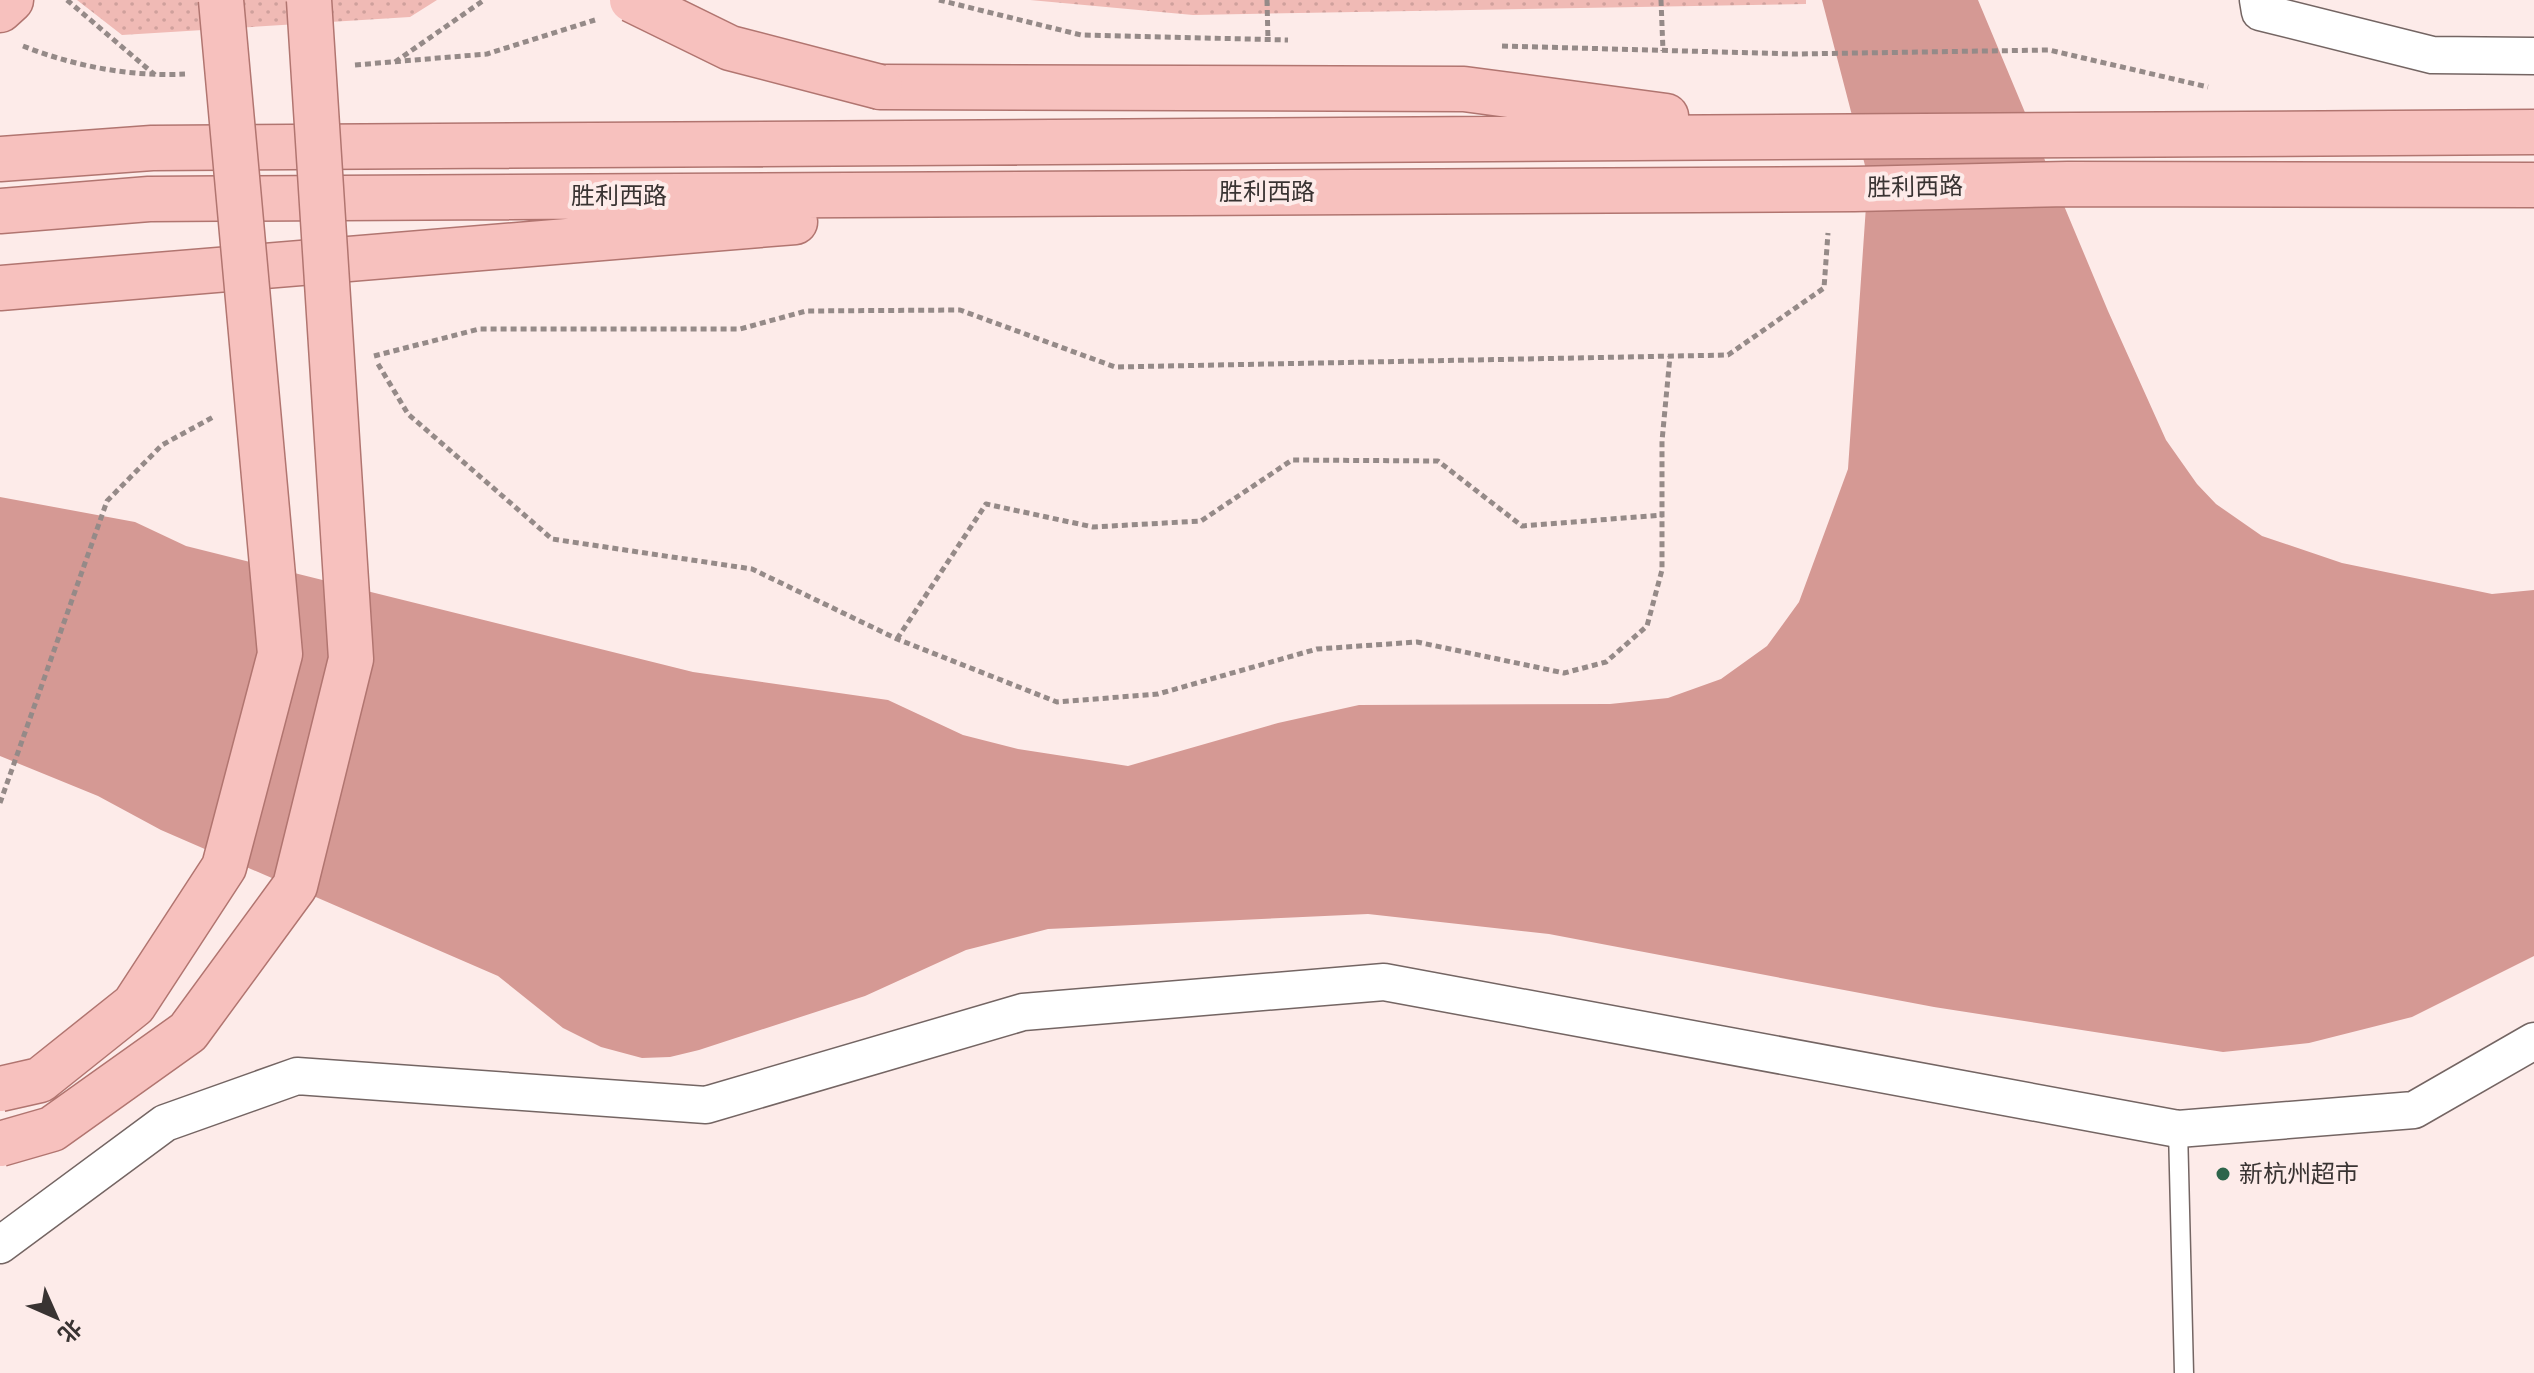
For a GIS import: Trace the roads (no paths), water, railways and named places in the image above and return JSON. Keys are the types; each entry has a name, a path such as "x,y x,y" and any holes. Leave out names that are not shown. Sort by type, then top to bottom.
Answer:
{"main road":[{"path":"0,1089 40,1080 134,1005 224,867 280,654 221,0"},
{"path":"0,1144 52,1129 188,1032 295,886 351,659 309,0"},
{"path":"617,9 730,48 880,87 1464,89 1835,137"},
{"name":"胜利西路","path":"0,159 168,148 2534,132"},
{"name":"胜利西路","path":"0,211 149,199 1843,189 2068,184 2534,185"},
{"path":"0,288 1140,193"}],"street":[{"path":"2258,0 2260,12 2432,55 2534,56"},
{"path":"0,1245 165,1123 297,1076 706,1105 1023,1012 1384,982 2178,1129 2414,1110 2534,1041"}],"lane":[{"path":"2178,1129 2184,1373"}],"place":[{"name":"新杭州超市","path":"2223,1174"}]}
